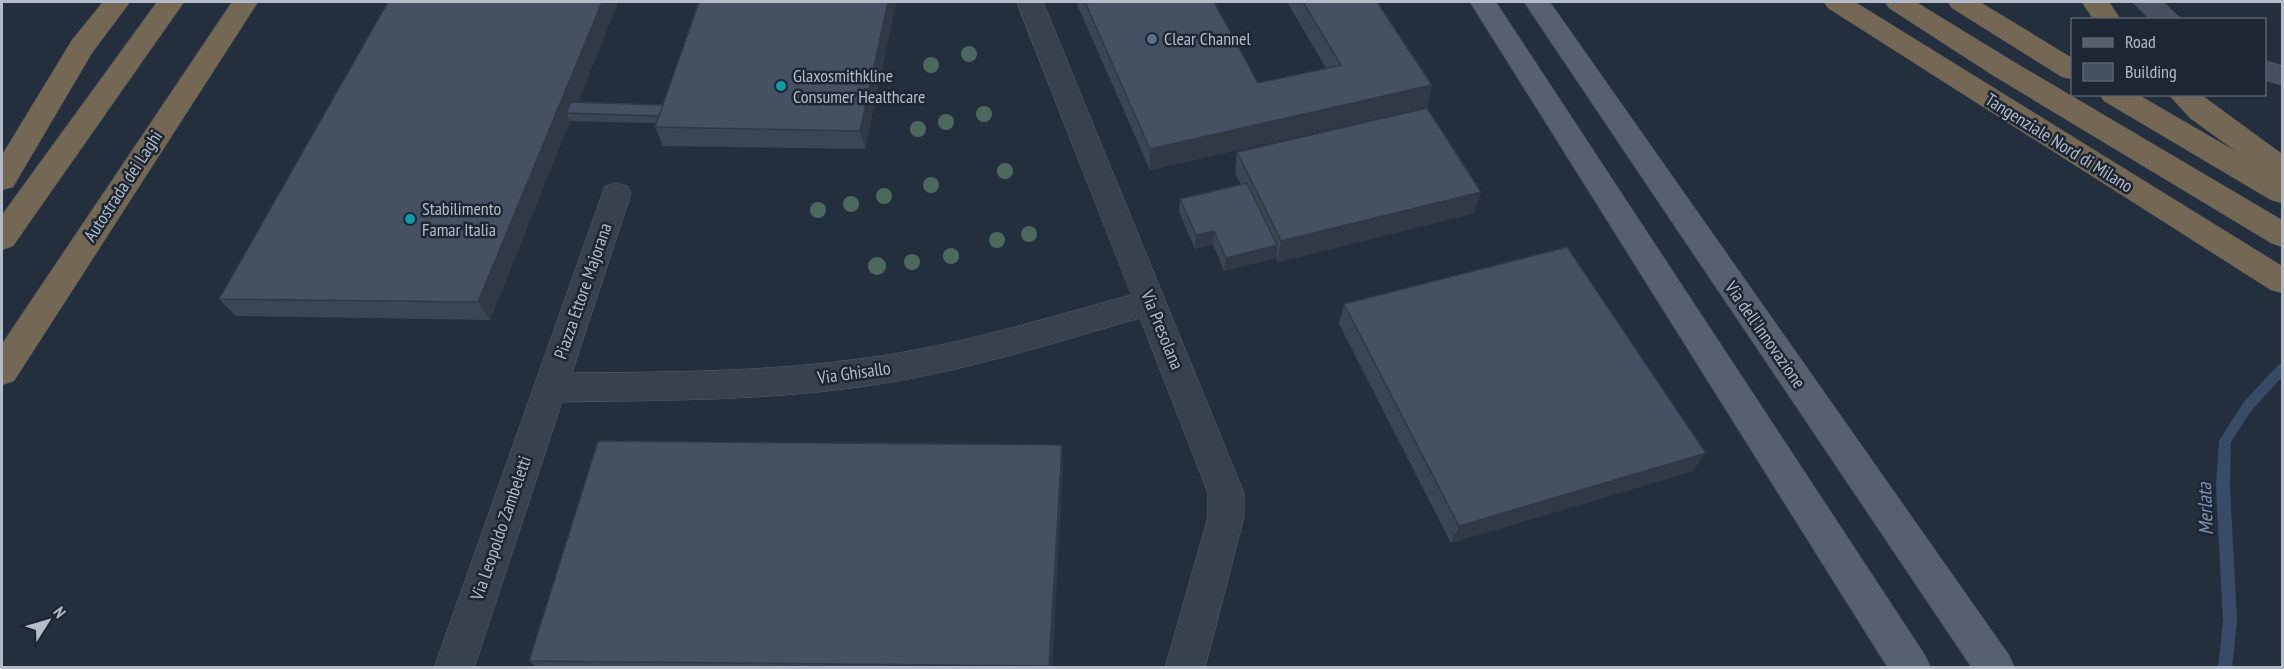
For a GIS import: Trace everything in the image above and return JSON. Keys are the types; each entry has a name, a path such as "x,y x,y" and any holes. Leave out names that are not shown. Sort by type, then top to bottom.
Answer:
{"highway":[{"path":"2,179 82,47 117,2"},
{"path":"2,238 171,2"},
{"name":"Autostrada dei Laghi","path":"2,371 245,2"},
{"name":"Tangenziale Nord di Milano","path":"1837,2 2043,133 2283,281"},
{"name":"Tangenziale Nord di Milano","path":"1898,2 2014,75 2283,235"},
{"path":"1961,2 2071,69"},
{"path":"2095,2 2107,18"},
{"path":"2117,96 2283,192"},
{"path":"2184,96 2200,111 2283,169"}],"main road":[{"path":"1483,2 1911,668"},
{"name":"Via dell'Innovazione","path":"1537,2 1995,668"}],"street":[{"name":"Via Presolana","path":"1030,2 1226,492 1226,517 1185,668"},
{"path":"2146,2 2166,18"},
{"path":"2266,69 2283,76"},
{"name":"Piazza Ettore Majorana","path":"549,388 616,194"},
{"name":"Via Ghisallo","path":"549,388 762,385 870,372 1008,342 1151,302"},
{"name":"Via Leopoldo Zambeletti","path":"454,668 549,388"}],"building":[{"name":"Stabilimento Famar Italia","path":"388,2 602,2 478,302 219,299"},
{"name":"Glaxosmithkline Consumer Healthcare","path":"699,2 888,2 860,131 655,127"},
{"path":"1085,2 1214,2 1258,83 1341,65 1303,2 1377,2 1432,85 1150,149"},
{"path":"571,102 663,105 659,116 566,113"},
{"path":"1427,108 1481,192 1281,241 1237,152"},
{"path":"1247,183 1277,245 1226,258 1214,231 1196,235 1180,199"},
{"path":"1567,247 1706,453 1459,526 1344,304"},
{"path":"598,441 1062,445 1049,666 529,661"}],"waterway":[{"name":"Merlata","path":"2225,668 2230,621 2223,487 2225,441 2247,407 2282,369"}],"place":[{"name":"Clear Channel","path":"1152,39"},
{"name":"Glaxosmithkline Consumer Healthcare","path":"781,86"},
{"name":"Stabilimento Famar Italia","path":"410,219"}]}
